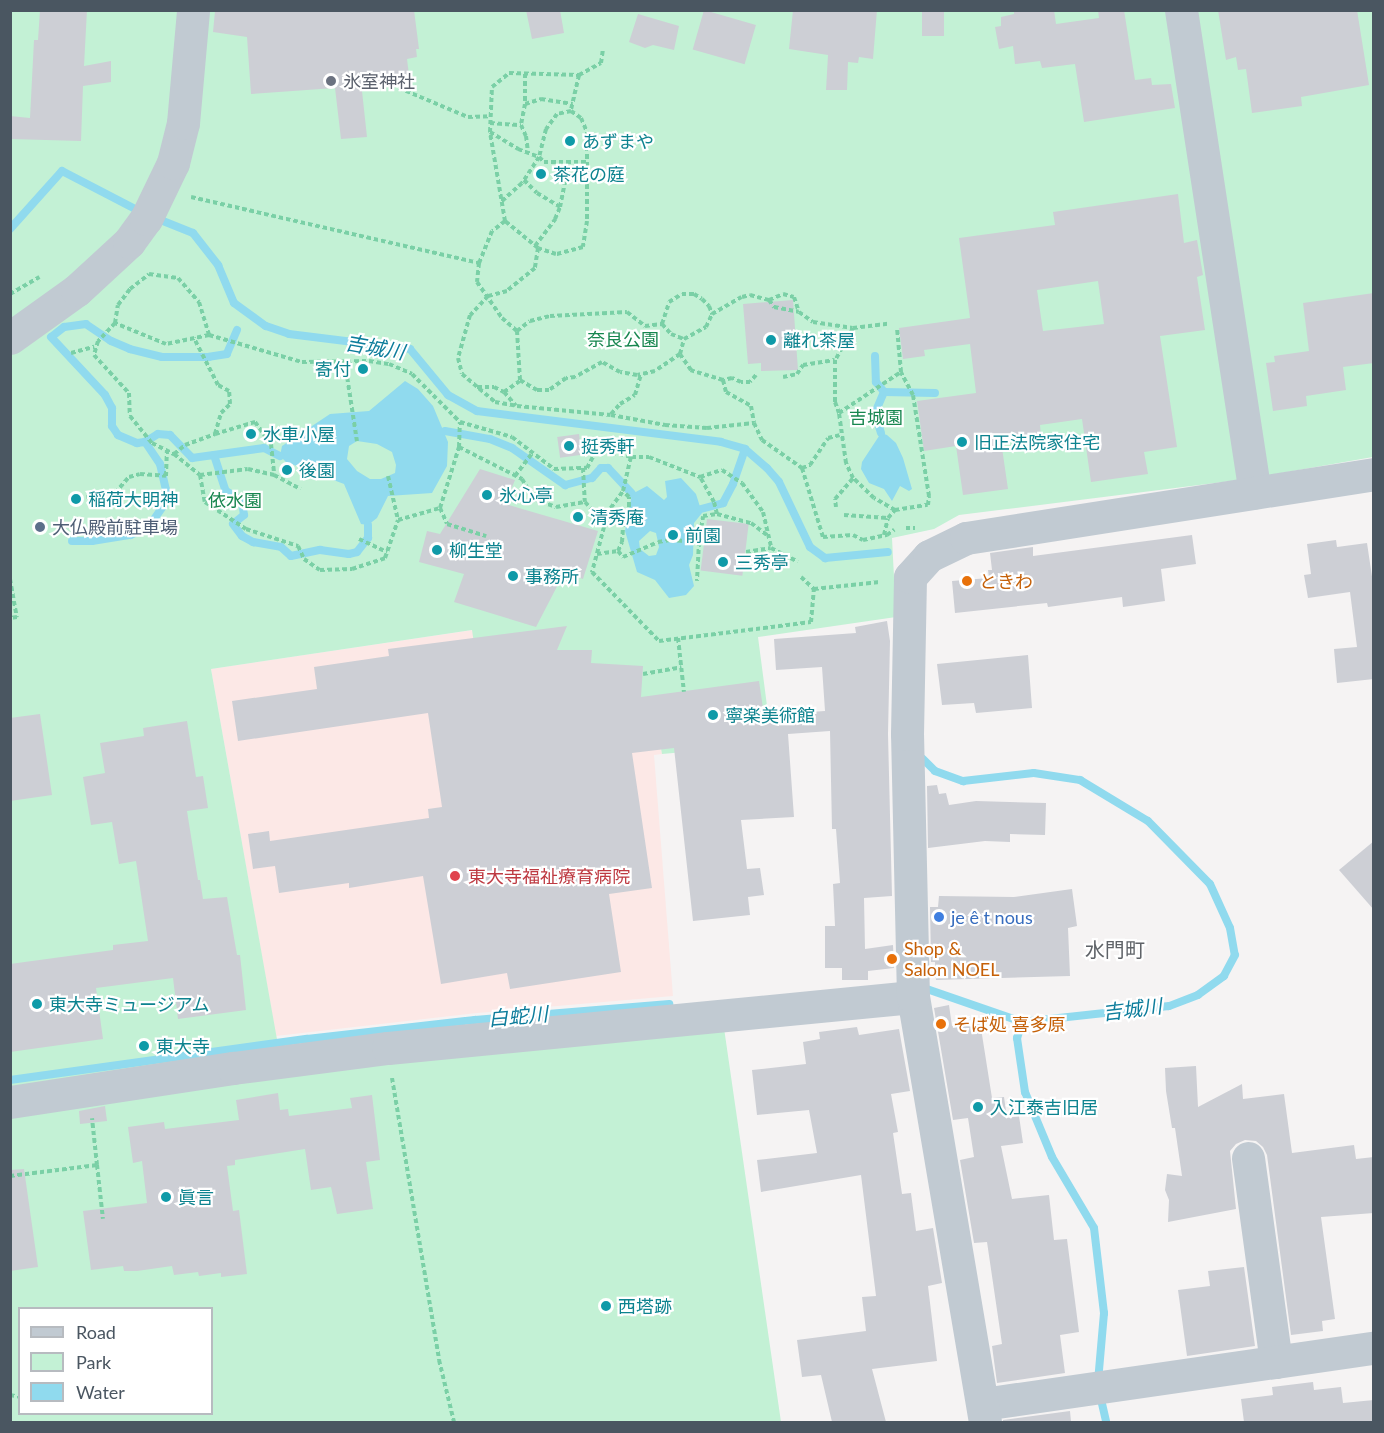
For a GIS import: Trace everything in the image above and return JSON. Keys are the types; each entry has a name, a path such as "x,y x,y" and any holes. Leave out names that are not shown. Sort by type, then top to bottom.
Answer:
{"street":[{"path":"10,338 77,290 129,242 172,195 173,164 183,123 193,10"},
{"path":"1182,10 1255,492"},
{"path":"1374,474 966,538 929,555 910,577 907,734 913,997 984,1413 1079,1389 1374,1348"},
{"path":"10,1102 233,1068 388,1048 913,997"},
{"path":"1248,1158 1276,1362"}],"path":[{"path":"500,202 524,180 539,157 546,129 557,114 571,111 581,118 587,132 587,221 583,247 556,254 537,247 504,221 500,202 490,132 492,87 509,74 579,75 600,63 603,49"},
{"path":"525,74 525,104 521,125 528,153"},
{"path":"571,111 579,75"},
{"path":"399,88 468,117 490,116"},
{"path":"525,104 541,99 573,104"},
{"path":"490,123 521,125"},
{"path":"490,132 539,157 544,162 588,162"},
{"path":"569,162 560,207 537,247 535,268 507,291 488,296 470,315 458,358 462,374 495,402 517,406 611,415 665,425 707,428 754,423"},
{"path":"524,180 537,194 560,207"},
{"path":"172,195 479,263"},
{"path":"504,221 492,231 479,263 477,282 502,318 517,331 520,380"},
{"path":"209,335 199,302 178,278 149,274 130,289 118,305 115,323 94,347 94,355 129,393 130,416 152,443 176,452 200,475 205,502 246,529 298,546 302,550 304,559 320,570 352,569 385,558 398,520 388,476"},
{"path":"662,324 669,302 682,294 694,294 702,299 710,306 712,314"},
{"path":"520,380 537,390 549,390 566,378 575,377 602,362 620,372 641,374 655,371 680,354 684,339 706,327 712,314 750,295 769,300 783,294 794,297 799,312"},
{"path":"769,300 774,307 799,312 813,322 853,328 888,324"},
{"path":"517,331 530,321 550,316 627,312 645,326 662,324"},
{"path":"115,323 166,344 209,335 302,362 369,361 389,364 412,374 460,422 512,437 554,469 587,468 597,449 631,457 649,457 700,477 714,501 717,512"},
{"path":"662,324 671,334 684,339"},
{"path":"853,328 835,360 835,402 839,413 840,435 846,463 853,478 874,498 895,510 928,505 927,479 912,393 901,372 897,328"},
{"path":"194,338 203,361 216,376 218,385 229,391 230,404 221,413 215,434"},
{"path":"71,353 94,347"},
{"path":"680,354 691,370 723,380 732,378 750,382 756,375"},
{"path":"783,377 797,374 803,365 835,360"},
{"path":"345,363 357,441"},
{"path":"839,413 901,372"},
{"path":"611,415 620,404 635,395 641,374"},
{"path":"504,392 520,380"},
{"path":"723,380 726,392 751,406 754,423 762,440 802,468 823,537 853,535 863,540 894,530"},
{"path":"477,387 494,387 504,392 517,406"},
{"path":"176,452 185,445 255,422 271,444 274,476"},
{"path":"460,422 459,447 440,508 447,524 486,536"},
{"path":"802,468 810,465 828,438 840,435"},
{"path":"459,447 522,479 534,499 556,507 585,502"},
{"path":"86,497 115,493 129,477 141,474 166,476 168,472 167,450"},
{"path":"515,476 533,452"},
{"path":"602,520 623,489 631,457"},
{"path":"582,468 585,502 602,520 604,527 592,572 659,641 811,622 814,589"},
{"path":"200,475 248,469 274,476 300,489"},
{"path":"700,477 722,470 736,478 762,512 771,548"},
{"path":"836,507 835,499 853,478"},
{"path":"618,552 629,507 629,497 623,489"},
{"path":"398,520 440,508"},
{"path":"884,535 888,518 895,510"},
{"path":"697,581 697,542 703,516 717,512 751,523 769,537"},
{"path":"844,515 888,518"},
{"path":"359,539 387,552"},
{"path":"618,552 623,557 642,551 658,542 670,540 697,542"},
{"path":"746,552 771,548 798,562"},
{"path":"597,554 618,552"},
{"path":"801,577 814,589 910,577"},
{"path":"10,579 16,617 10,618"},
{"path":"678,638 684,692"},
{"path":"643,674 681,668"},
{"path":"388,1048 439,1360 454,1422"},
{"path":"89,1090 104,1220"},
{"path":"10,1176 97,1165"}],"shaded area":[{"name":"東大寺福祉療育病院","path":"473,630 653,697 662,754 654,755 673,996 477,1013 276,1036 211,669"}],"green space":[{"name":"奈良公園","path":"10,11 1373,11 1373,457 1247,479 959,515 934,529 892,538 896,617 758,637 772,744 662,754 652,697 482,698 472,630 211,669 283,1073 724,1028 781,1422 11,1422"}],"water":[{"path":"405,381 418,389 433,406 448,442 447,466 432,493 388,496 377,518 368,525 361,524 344,484 286,462 280,456 282,446 330,414 369,411","holes":["357,441 377,444 392,452 396,465 395,473 381,479 370,479 357,471 347,459 349,446"]},
{"path":"881,433 896,443 912,489 909,491 900,486 892,501 884,489 869,483 861,469 862,462"},
{"path":"681,478 696,494 702,513 694,523 693,555 689,565 694,586 686,595 669,598 655,580 637,572 625,531 632,494 647,486 664,500 667,497 665,481","holes":["650,531 656,533 659,547 656,555 649,556 640,549 639,541"]}],"building":[{"path":"40,10 87,10 84,66 111,61 111,82 83,86 81,141 10,139 10,116 30,118 34,40 38,40"},
{"path":"414,10 419,49 416,49 417,57 407,59 410,83 362,91 367,137 341,139 335,88 251,94 247,37 213,32 215,11"},
{"path":"526,10 560,10 564,33 532,39"},
{"path":"704,10 756,25 745,64 693,49"},
{"path":"793,10 877,10 873,59 859,57 858,63 848,62 847,90 826,90 828,55 789,49"},
{"path":"922,10 944,10 944,36 922,36"},
{"path":"1014,10 1054,10 1056,24 1099,18 1098,10 1124,10 1135,80 1151,78 1152,85 1171,84 1175,108 1084,122 1075,64 1042,68 1040,61 1015,64 1013,46 999,49 995,27 1001,26 1001,17 1014,14"},
{"path":"1218,10 1357,10 1369,85 1301,97 1302,106 1252,113 1246,69 1238,70 1236,57 1226,60"},
{"path":"638,14 679,26 674,50 653,45 645,48 629,42"},
{"path":"1178,194 1184,243 1197,240 1203,275 1197,277 1205,330 1160,336 1177,447 1144,452 1148,474 1091,482 1082,419 1040,425 1041,435 1001,441 1008,489 963,495 956,446 924,451 917,401 976,393 970,344 924,350 925,356 903,359 899,328 970,318 959,238 1055,225 1053,212","holes":["1098,281 1104,324 1043,331 1037,290"]},
{"path":"1374,293 1374,363 1343,367 1346,390 1306,396 1307,406 1273,411 1266,363 1275,362 1274,356 1309,351 1303,303"},
{"name":"離れ茶屋","path":"793,300 798,370 761,371 761,363 748,364 743,304"},
{"name":"挺秀軒","path":"579,434 582,455 560,458 557,437"},
{"name":"事務所","path":"480,469 515,480 505,504 598,531 583,579 564,573 536,627 454,602 464,574 419,562 427,531 440,534"},
{"name":"三秀亭","path":"707,519 749,524 742,576 701,571"},
{"path":"1192,535 1196,564 1161,569 1165,601 1123,607 1122,597 1048,607 1047,603 955,613 952,581 989,578 988,570 992,570 990,553 1033,547 1033,556"},
{"path":"1336,540 1337,547 1367,543 1374,590 1374,679 1337,683 1334,649 1357,647 1350,592 1308,598 1304,575 1311,574 1307,544"},
{"path":"887,621 890,641 888,734 892,896 864,898 865,949 893,945 894,968 868,971 868,980 842,980 842,968 825,968 825,926 835,926 833,884 840,883 836,829 832,829 830,731 788,734 794,817 741,820 747,869 760,868 764,895 748,897 750,915 693,921 674,748 632,753 652,888 609,894 621,972 510,989 507,973 441,984 423,876 349,888 349,883 279,893 275,866 253,869 248,834 269,831 270,841 429,818 428,809 442,807 428,713 238,741 232,701 317,689 314,667 389,656 388,649 567,626 557,650 592,650 591,663 643,666 641,697 759,681 764,715 825,711 822,667 776,670 774,639 856,633 855,627"},
{"path":"1028,655 1032,708 976,713 974,703 942,705 937,664"},
{"path":"40,714 52,795 10,801 10,718"},
{"path":"187,721 196,777 203,776 208,808 187,811 198,880 200,880 203,899 227,897 237,955 240,955 246,1010 178,1019 173,978 96,988 103,1039 10,1052 10,964 113,950 113,945 148,941 136,861 119,864 112,822 91,825 83,777 105,773 100,743 144,736 143,728"},
{"path":"937,785 939,794 946,793 949,805 976,801 1046,803 1045,835 1010,834 1010,842 985,841 928,848 927,786"},
{"path":"1374,841 1374,910 1339,870"},
{"path":"1072,889 1077,926 1068,928 1070,976 936,980 935,962 931,962 930,907 938,907 939,896 1014,897"},
{"path":"949,1005 952,1026 980,1022 992,1098 1004,1097 1007,1118 1019,1116 1023,1143 1001,1146 1012,1199 1049,1195 1054,1240 1067,1239 1079,1332 1060,1335 1065,1373 997,1383 992,1346 1002,1344 987,1242 974,1243 960,1160 974,1157 968,1118 953,1120 934,1008"},
{"path":"857,1027 859,1035 899,1029 910,1091 891,1094 898,1132 893,1133 902,1194 911,1193 916,1231 933,1228 942,1283 928,1286 937,1361 872,1369 886,1422 832,1422 821,1375 802,1377 797,1340 866,1331 862,1297 876,1296 861,1175 761,1192 757,1160 817,1153 809,1110 757,1115 752,1070 806,1064 803,1042 820,1039 819,1032"},
{"path":"1196,1066 1198,1107 1242,1084 1243,1099 1284,1094 1292,1153 1354,1145 1356,1159 1374,1157 1374,1213 1321,1217 1335,1319 1322,1321 1323,1331 1291,1335 1267,1155 1256,1141 1245,1140 1236,1144 1230,1151 1236,1209 1168,1222 1169,1200 1165,1190 1167,1174 1182,1176 1175,1128 1172,1128 1166,1091 1165,1068"},
{"path":"278,1093 280,1110 288,1109 289,1116 352,1108 350,1098 372,1095 380,1160 366,1162 373,1209 337,1214 331,1187 311,1190 305,1149 235,1160 235,1165 227,1166 233,1211 239,1210 247,1274 221,1277 221,1273 199,1276 198,1272 174,1275 172,1266 137,1271 124,1271 123,1266 91,1270 83,1211 147,1203 142,1161 133,1163 128,1127 164,1122 165,1129 239,1120 236,1100"},
{"path":"105,1106 107,1121 80,1124 79,1111"},
{"path":"24,1169 38,1267 10,1271 10,1170"},
{"path":"1244,1267 1255,1346 1187,1356 1178,1290 1210,1286 1208,1271"},
{"path":"1313,1382 1314,1390 1341,1387 1343,1403 1374,1400 1374,1422 1244,1422 1241,1399 1273,1395 1272,1387"},
{"path":"1070,1411 1071,1422 1003,1422 1003,1420"}],"waterway":[{"name":"吉城川","path":"10,229 62,171 141,212"},
{"name":"吉城川","path":"153,217 193,233 218,265 234,303 266,326 289,334 410,349 448,395 477,411 721,442 745,449 779,482 810,547 825,558 888,552"},
{"path":"237,330 227,354 209,357 162,357 130,349 111,341 86,324 64,327 51,337 105,395 112,408 112,426 118,435 137,443 145,442 158,434 170,435 192,458 264,448 280,456"},
{"path":"875,356 876,382 884,392"},
{"path":"881,433 875,413 884,392 935,393"},
{"path":"445,431 490,439 512,448 565,485 592,478 601,468 608,468 632,494"},
{"path":"72,541 92,541 131,535 150,525 164,505 166,490 160,464 145,442"},
{"path":"701,509 723,503 733,484 745,449"},
{"path":"214,455 226,491 242,501 244,515 233,524 242,536 253,542 281,547 291,556 320,550 349,554 357,552 368,538 368,525"},
{"name":"吉城川","path":"923,759 935,771 963,781 1034,773 1080,780 1148,821 1210,884 1230,928 1235,955 1224,976 1198,995 1169,1006 1022,1022 1017,1038 1025,1092 1052,1157 1094,1228 1104,1313 1098,1382"},
{"name":"白蛇川","path":"921,987 1022,1022"},
{"name":"白蛇川","path":"10,1080 307,1039 475,1020 669,1004"},
{"name":"吉城川","path":"1100,1395 1106,1422"}],"place":[{"name":"氷室神社","path":"331,81"},
{"name":"あずまや","path":"570,141"},
{"name":"茶花の庭","path":"541,174"},
{"name":"離れ茶屋","path":"771,340"},
{"name":"寄付","path":"363,369"},
{"name":"水車小屋","path":"251,434"},
{"name":"旧正法院家住宅","path":"962,442"},
{"name":"挺秀軒","path":"569,446"},
{"name":"後園","path":"287,470"},
{"name":"氷心亭","path":"487,495"},
{"name":"稲荷大明神","path":"76,499"},
{"name":"清秀庵","path":"578,517"},
{"name":"大仏殿前駐車場","path":"40,527"},
{"name":"前園","path":"673,535"},
{"name":"柳生堂","path":"437,550"},
{"name":"三秀亭","path":"723,562"},
{"name":"事務所","path":"513,576"},
{"name":"ときわ","path":"967,581"},
{"name":"寧楽美術館","path":"713,715"},
{"name":"東大寺福祉療育病院","path":"455,876"},
{"name":"je ê t nous","path":"939,917"},
{"name":"Shop & Salon NOEL","path":"892,959"},
{"name":"東大寺ミュージアム","path":"37,1004"},
{"name":"そば処 喜多原","path":"941,1024"},
{"name":"東大寺","path":"144,1046"},
{"name":"入江泰吉旧居","path":"978,1107"},
{"name":"眞言","path":"166,1197"},
{"name":"西塔跡","path":"606,1306"}],"district":[{"name":"水門町","path":"1115,949"}],"park label":[{"name":"吉城園","path":"876,417"},
{"name":"依水園","path":"235,500"}]}
